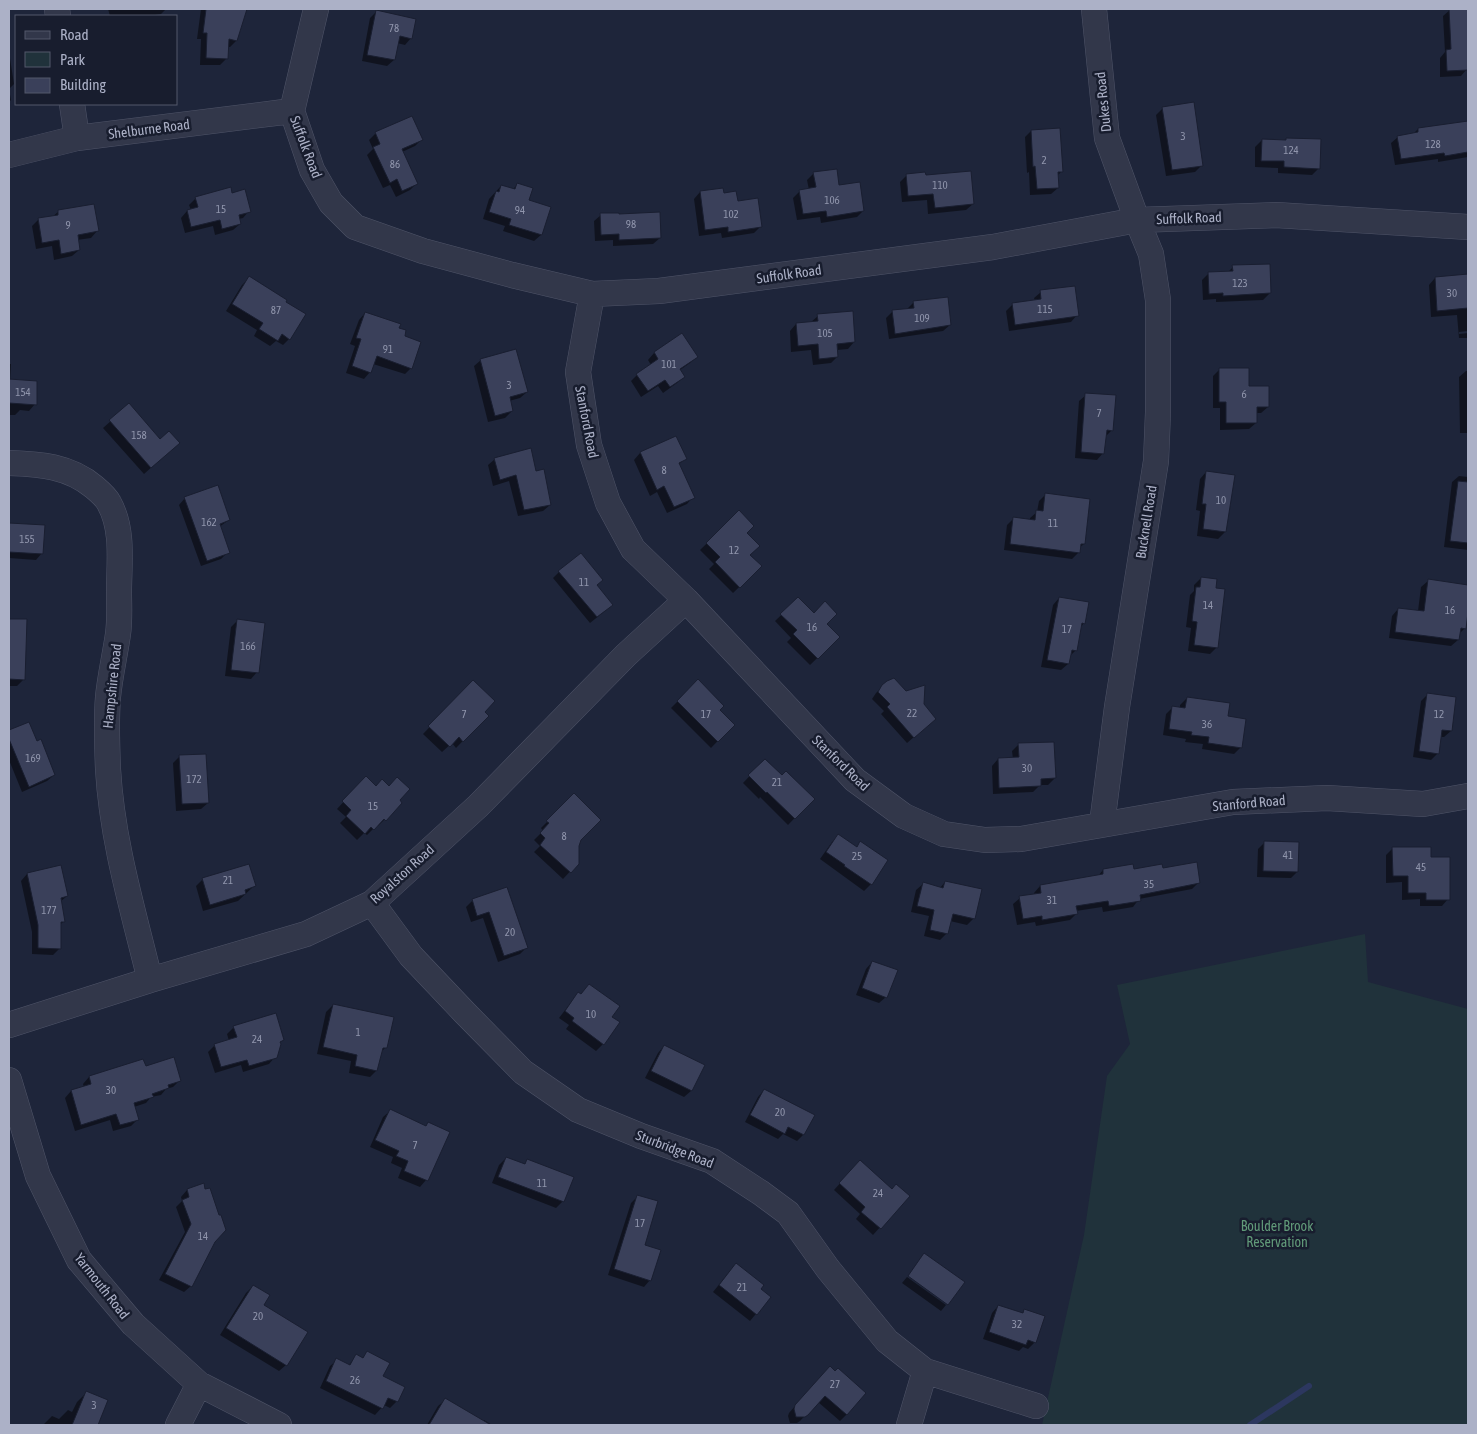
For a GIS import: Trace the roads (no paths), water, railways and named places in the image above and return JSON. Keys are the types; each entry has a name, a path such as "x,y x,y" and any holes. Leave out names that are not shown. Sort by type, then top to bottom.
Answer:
{"street":[{"name":"Suffolk Road","path":"316,9 292,111 312,170 331,203 355,227 432,253 592,294 659,292 983,248 1137,220 1276,215 1468,227"},
{"name":"Dukes Road","path":"1094,9 1106,138 1137,220"},
{"path":"72,105 77,138"},
{"name":"Shelburne Road","path":"9,155 77,138 292,111"},
{"name":"Bucknell Road","path":"1102,824 1117,707 1156,461 1158,300 1151,254 1137,220"},
{"name":"Stanford Road","path":"592,294 578,372 589,445 608,503 633,549 686,600 855,780 904,816 944,834 985,840 1021,839 1233,802 1327,798 1423,804 1468,796"},
{"name":"Hampshire Road","path":"9,463 46,465 80,477 102,494 108,501 115,516 119,540 119,632 107,711 109,785 120,860 150,980"},
{"name":"Royalston Road","path":"9,1025 150,980 306,934 372,903 478,806 626,655 686,600"},
{"name":"Sturbridge Road","path":"372,903 411,956 523,1072 578,1110 641,1136 712,1161 788,1213 828,1270 886,1341 925,1371 1036,1406"},
{"name":"Yarmouth Road","path":"9,1080 38,1176 79,1260 133,1324 199,1384 280,1425"},
{"path":"909,1425 925,1371"},
{"path":"178,1425 199,1384"}],"waterway":[{"path":"1250,1425 1309,1386"}],"park label":[{"name":"Boulder Brook Reservation","path":"1277,1234"}]}
